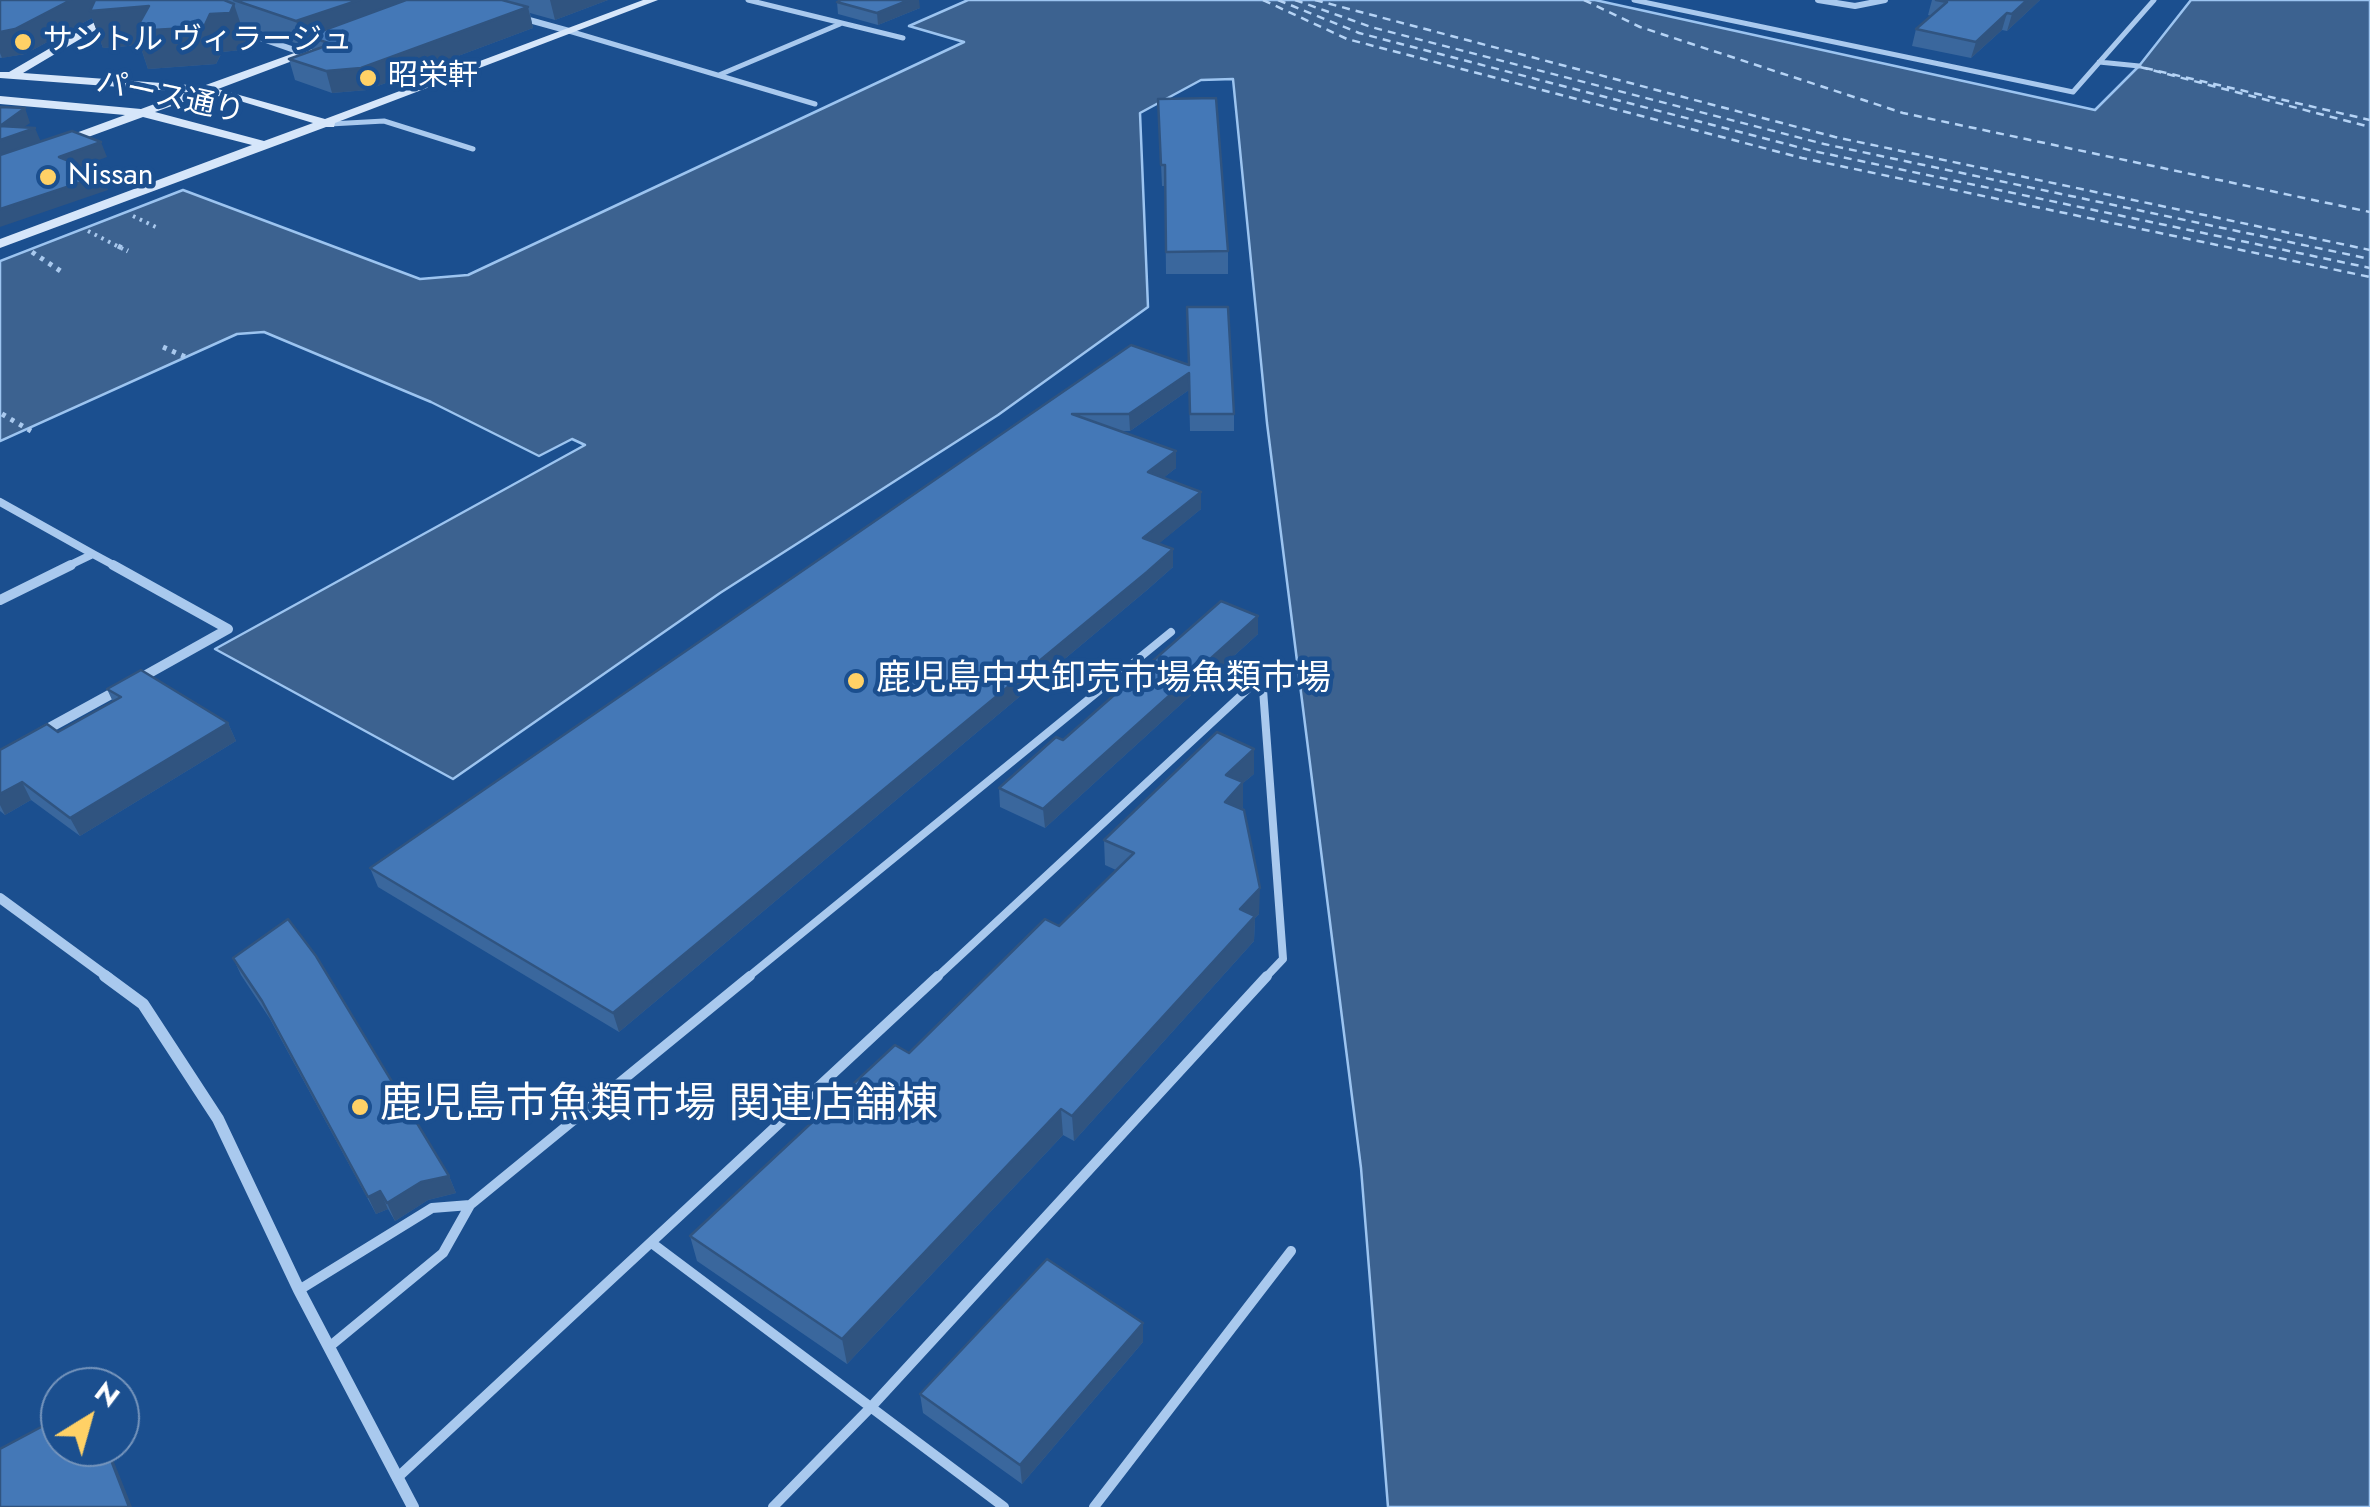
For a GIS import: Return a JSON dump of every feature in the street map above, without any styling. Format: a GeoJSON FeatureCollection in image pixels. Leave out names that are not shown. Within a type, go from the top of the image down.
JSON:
{"type":"FeatureCollection","features":[{"type":"Feature","properties":{"kind":"street"},"geometry":{"type":"LineString","coordinates":[[6,75],[142,0]]}},
{"type":"Feature","properties":{"kind":"street"},"geometry":{"type":"LineString","coordinates":[[0,244],[654,0]]}},
{"type":"Feature","properties":{"kind":"street"},"geometry":{"type":"LineString","coordinates":[[1818,0],[1856,6],[1885,0]]}},
{"type":"Feature","properties":{"kind":"street"},"geometry":{"type":"LineString","coordinates":[[513,16],[569,32]]}},
{"type":"Feature","properties":{"kind":"street"},"geometry":{"type":"LineString","coordinates":[[105,21],[121,21]]}},
{"type":"Feature","properties":{"kind":"street"},"geometry":{"type":"LineString","coordinates":[[232,28],[303,53]]}},
{"type":"Feature","properties":{"kind":"street"},"geometry":{"type":"LineString","coordinates":[[47,148],[358,34]]}},
{"type":"Feature","properties":{"kind":"street","name":"パース通り"},"geometry":{"type":"LineString","coordinates":[[6,75],[232,94],[330,124]]}},
{"type":"Feature","properties":{"kind":"street","name":"パース通り"},"geometry":{"type":"LineString","coordinates":[[0,100],[144,113],[269,146]]}},
{"type":"Feature","properties":{"kind":"street"},"geometry":{"type":"LineString","coordinates":[[0,502],[228,629],[32,738]]}},
{"type":"Feature","properties":{"kind":"street"},"geometry":{"type":"LineString","coordinates":[[0,600],[93,554]]}},
{"type":"Feature","properties":{"kind":"street"},"geometry":{"type":"LineString","coordinates":[[0,898],[143,1004],[218,1119],[299,1290],[412,1507]]}},
{"type":"Feature","properties":{"kind":"lane"},"geometry":{"type":"LineString","coordinates":[[748,0],[903,38]]}},
{"type":"Feature","properties":{"kind":"lane"},"geometry":{"type":"LineString","coordinates":[[761,3],[770,0]]}},
{"type":"Feature","properties":{"kind":"lane"},"geometry":{"type":"LineString","coordinates":[[1634,0],[2072,92],[2154,0]]}},
{"type":"Feature","properties":{"kind":"lane"},"geometry":{"type":"LineString","coordinates":[[717,76],[840,24]]}},
{"type":"Feature","properties":{"kind":"lane"},"geometry":{"type":"LineString","coordinates":[[569,32],[815,104]]}},
{"type":"Feature","properties":{"kind":"lane"},"geometry":{"type":"LineString","coordinates":[[2099,62],[2139,66]]}},
{"type":"Feature","properties":{"kind":"lane"},"geometry":{"type":"LineString","coordinates":[[330,124],[384,121],[473,149]]}},
{"type":"Feature","properties":{"kind":"lane"},"geometry":{"type":"LineString","coordinates":[[329,1347],[443,1253],[470,1205],[1171,632]]}},
{"type":"Feature","properties":{"kind":"lane"},"geometry":{"type":"LineString","coordinates":[[398,1478],[1262,676],[1284,959],[872,1406],[773,1507]]}},
{"type":"Feature","properties":{"kind":"lane"},"geometry":{"type":"LineString","coordinates":[[299,1290],[432,1208],[470,1205]]}},
{"type":"Feature","properties":{"kind":"lane"},"geometry":{"type":"LineString","coordinates":[[653,1244],[1004,1507]]}},
{"type":"Feature","properties":{"kind":"lane"},"geometry":{"type":"LineString","coordinates":[[1094,1507],[1291,1251]]}},
{"type":"Feature","properties":{"kind":"path"},"geometry":{"type":"LineString","coordinates":[[123,211],[160,229]]}},
{"type":"Feature","properties":{"kind":"path"},"geometry":{"type":"LineString","coordinates":[[78,226],[128,250]]}},
{"type":"Feature","properties":{"kind":"path"},"geometry":{"type":"LineString","coordinates":[[26,249],[65,274]]}},
{"type":"Feature","properties":{"kind":"path"},"geometry":{"type":"LineString","coordinates":[[163,347],[190,359]]}},
{"type":"Feature","properties":{"kind":"path"},"geometry":{"type":"LineString","coordinates":[[2,414],[32,430]]}},
{"type":"Feature","properties":{"kind":"water"},"geometry":{"type":"Polygon","coordinates":[[[968,0],[1595,0],[2095,110],[2139,66],[2191,0],[2370,0],[2370,1507],[1388,1507],[1361,1168],[1267,423],[1233,79],[1201,80],[1140,113],[1148,307],[998,415],[720,593],[453,779],[215,649],[585,445],[572,439],[539,456],[431,402],[264,332],[237,334],[0,441],[0,261],[183,190],[420,279],[468,275],[964,42],[909,26],[968,0]]]}},
{"type":"Feature","properties":{"kind":"building"},"geometry":{"type":"Polygon","coordinates":[[[0,0],[71,0],[15,29],[0,32],[0,0]]]}},
{"type":"Feature","properties":{"kind":"building"},"geometry":{"type":"Polygon","coordinates":[[[95,0],[224,0],[234,4],[230,13],[210,14],[204,27],[135,31],[149,6],[90,11],[95,0]]]}},
{"type":"Feature","properties":{"kind":"building"},"geometry":{"type":"Polygon","coordinates":[[[234,0],[359,0],[296,21],[234,0]]]}},
{"type":"Feature","properties":{"kind":"building"},"geometry":{"type":"Polygon","coordinates":[[[406,0],[502,0],[528,7],[361,68],[326,71],[289,59],[331,44],[308,36],[406,0]]]}},
{"type":"Feature","properties":{"kind":"building"},"geometry":{"type":"Polygon","coordinates":[[[909,0],[877,13],[837,2],[909,0]]]}},
{"type":"Feature","properties":{"kind":"building"},"geometry":{"type":"Polygon","coordinates":[[[1936,0],[2027,0],[1976,42],[1916,29],[1947,2],[1936,0]]]}},
{"type":"Feature","properties":{"kind":"building"},"geometry":{"type":"Polygon","coordinates":[[[1216,98],[1228,251],[1166,252],[1165,165],[1161,165],[1158,99],[1216,98]]]}},
{"type":"Feature","properties":{"kind":"building"},"geometry":{"type":"Polygon","coordinates":[[[0,107],[25,108],[0,126],[0,107]]]}},
{"type":"Feature","properties":{"kind":"building"},"geometry":{"type":"Polygon","coordinates":[[[0,126],[35,128],[0,140],[0,126]]]}},
{"type":"Feature","properties":{"kind":"building"},"geometry":{"type":"Polygon","coordinates":[[[72,131],[101,142],[59,157],[103,175],[0,209],[0,155],[72,131]]]}},
{"type":"Feature","properties":{"kind":"building","name":"鹿児島中央卸売市場魚類市場"},"geometry":{"type":"Polygon","coordinates":[[[1187,307],[1228,307],[1234,414],[1190,414],[1189,373],[1129,414],[1072,414],[1176,451],[1148,472],[1201,492],[1143,538],[1173,549],[613,1013],[370,868],[1131,345],[1189,365],[1187,307]]]}},
{"type":"Feature","properties":{"kind":"building"},"geometry":{"type":"Polygon","coordinates":[[[1221,601],[1258,616],[1043,809],[999,788],[1056,737],[1063,740],[1221,601]]]}},
{"type":"Feature","properties":{"kind":"building"},"geometry":{"type":"Polygon","coordinates":[[[141,670],[228,723],[70,818],[22,782],[0,794],[0,750],[47,724],[58,732],[121,697],[107,689],[141,670]]]}},
{"type":"Feature","properties":{"kind":"building"},"geometry":{"type":"Polygon","coordinates":[[[1217,732],[1254,749],[1226,775],[1243,782],[1225,802],[1244,810],[1260,888],[1240,909],[1255,916],[1072,1116],[1061,1109],[842,1339],[690,1236],[895,1045],[909,1053],[1045,919],[1059,926],[1134,853],[1104,840],[1217,732]]]}},
{"type":"Feature","properties":{"kind":"building","name":"鹿児島市魚類市場 関連店舗棟"},"geometry":{"type":"Polygon","coordinates":[[[288,919],[316,956],[449,1176],[421,1182],[387,1203],[380,1191],[368,1197],[262,1001],[233,958],[288,919]]]}},
{"type":"Feature","properties":{"kind":"building"},"geometry":{"type":"Polygon","coordinates":[[[1047,1259],[1143,1323],[1020,1465],[920,1394],[1047,1259]]]}},
{"type":"Feature","properties":{"kind":"building"},"geometry":{"type":"Polygon","coordinates":[[[40,1428],[40,1467],[114,1467],[129,1507],[0,1507],[0,1449],[40,1428]]]}},
{"type":"Feature","properties":{"kind":"ferry route"},"geometry":{"type":"LineString","coordinates":[[1263,0],[1347,39],[1802,158],[2370,277]]}},
{"type":"Feature","properties":{"kind":"ferry route"},"geometry":{"type":"LineString","coordinates":[[1278,0],[1359,33],[1813,151],[2370,268]]}},
{"type":"Feature","properties":{"kind":"ferry route"},"geometry":{"type":"LineString","coordinates":[[1295,0],[1371,27],[1824,144],[2370,259]]}},
{"type":"Feature","properties":{"kind":"ferry route"},"geometry":{"type":"LineString","coordinates":[[1315,0],[1835,137],[2370,250]]}},
{"type":"Feature","properties":{"kind":"ferry route"},"geometry":{"type":"LineString","coordinates":[[1584,0],[1640,27],[1903,113],[2370,212]]}},
{"type":"Feature","properties":{"kind":"ferry route"},"geometry":{"type":"LineString","coordinates":[[2140,67],[2370,127]]}},
{"type":"Feature","properties":{"kind":"ferry route"},"geometry":{"type":"LineString","coordinates":[[2145,68],[2370,120]]}},
{"type":"Feature","properties":{"kind":"place","name":"サントル ヴィラージュ"},"geometry":{"type":"Point","coordinates":[23,42]}},
{"type":"Feature","properties":{"kind":"place","name":"昭栄軒"},"geometry":{"type":"Point","coordinates":[368,78]}},
{"type":"Feature","properties":{"kind":"place","name":"Nissan"},"geometry":{"type":"Point","coordinates":[48,177]}},
{"type":"Feature","properties":{"kind":"place","name":"鹿児島中央卸売市場魚類市場"},"geometry":{"type":"Point","coordinates":[856,681]}},
{"type":"Feature","properties":{"kind":"place","name":"鹿児島市魚類市場 関連店舗棟"},"geometry":{"type":"Point","coordinates":[360,1107]}}]}
